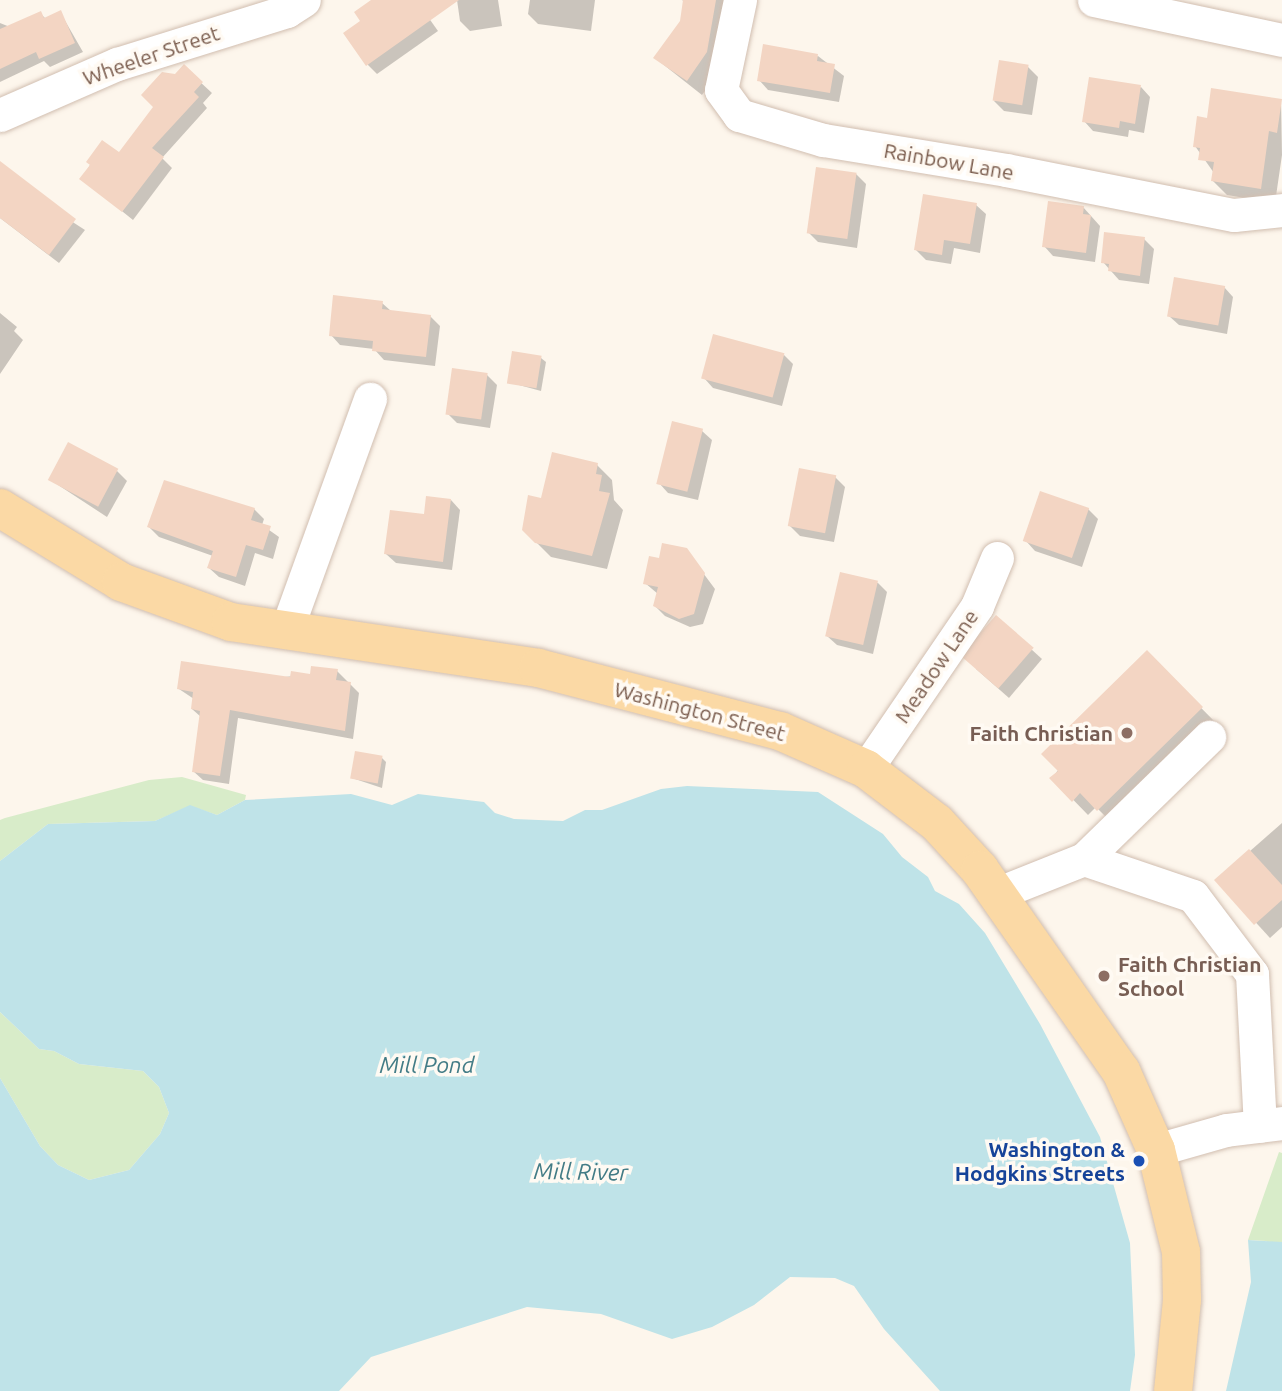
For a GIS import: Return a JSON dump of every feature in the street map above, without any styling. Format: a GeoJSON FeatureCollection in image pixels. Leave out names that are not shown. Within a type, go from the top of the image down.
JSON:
{"type":"FeatureCollection","features":[{"type":"Feature","properties":{"kind":"main road","name":"Washington Street"},"geometry":{"type":"LineString","coordinates":[[0,508],[121,582],[231,622],[538,668],[780,731],[866,769],[937,823],[996,894],[1121,1071],[1156,1150],[1181,1252],[1182,1300],[1173,1391]]}},
{"type":"Feature","properties":{"kind":"street","name":"Wheeler Street"},"geometry":{"type":"LineString","coordinates":[[0,115],[117,64],[287,11],[304,0]]}},
{"type":"Feature","properties":{"kind":"street","name":"Rainbow Lane"},"geometry":{"type":"LineString","coordinates":[[740,0],[721,90],[739,115],[823,140],[1006,170],[1234,215],[1282,210]]}},
{"type":"Feature","properties":{"kind":"street"},"geometry":{"type":"LineString","coordinates":[[1094,0],[1195,11],[1282,40]]}},
{"type":"Feature","properties":{"kind":"street"},"geometry":{"type":"LineString","coordinates":[[286,631],[370,400]]}},
{"type":"Feature","properties":{"kind":"street","name":"Meadow Lane"},"geometry":{"type":"LineString","coordinates":[[866,769],[977,606],[997,558]]}},
{"type":"Feature","properties":{"kind":"street"},"geometry":{"type":"LineString","coordinates":[[996,894],[1084,859],[1209,737]]}},
{"type":"Feature","properties":{"kind":"street"},"geometry":{"type":"LineString","coordinates":[[1084,859],[1193,895],[1252,974],[1271,1124],[1226,1130],[1156,1150]]}},
{"type":"Feature","properties":{"kind":"green space"},"geometry":{"type":"Polygon","coordinates":[[[182,777],[246,795],[245,800],[217,815],[190,806],[155,821],[48,824],[0,861],[0,820],[149,780],[182,777]]]}},
{"type":"Feature","properties":{"kind":"green space"},"geometry":{"type":"Polygon","coordinates":[[[0,1012],[39,1049],[54,1051],[79,1064],[143,1071],[159,1087],[169,1113],[160,1134],[129,1170],[89,1180],[58,1165],[40,1146],[0,1078],[0,1012]]]}},
{"type":"Feature","properties":{"kind":"green space"},"geometry":{"type":"Polygon","coordinates":[[[1279,1152],[1282,1153],[1282,1253],[1266,1241],[1248,1240],[1279,1152]]]}},
{"type":"Feature","properties":{"kind":"water","name":"Mill Pond"},"geometry":{"type":"Polygon","coordinates":[[[687,786],[818,792],[883,834],[902,857],[928,877],[935,891],[959,904],[985,933],[1040,1024],[1100,1137],[1130,1243],[1135,1355],[1130,1391],[940,1391],[884,1329],[854,1286],[835,1278],[790,1277],[754,1305],[712,1327],[672,1339],[601,1314],[527,1307],[371,1357],[339,1391],[0,1391],[0,1078],[40,1146],[58,1165],[89,1180],[129,1170],[160,1134],[169,1113],[159,1087],[143,1071],[79,1064],[54,1051],[39,1049],[0,1012],[0,861],[48,824],[155,821],[190,805],[217,815],[245,800],[351,794],[392,805],[418,794],[484,802],[495,813],[514,819],[563,821],[585,810],[602,810],[661,789],[687,786]]]}},
{"type":"Feature","properties":{"kind":"water"},"geometry":{"type":"Polygon","coordinates":[[[1248,1240],[1282,1242],[1282,1391],[1226,1391],[1251,1282],[1248,1240]]]}},
{"type":"Feature","properties":{"kind":"building"},"geometry":{"type":"Polygon","coordinates":[[[371,0],[459,0],[366,66],[343,33],[360,21],[354,12],[371,0]]]}},
{"type":"Feature","properties":{"kind":"building"},"geometry":{"type":"Polygon","coordinates":[[[683,0],[716,0],[707,52],[687,81],[653,58],[680,21],[683,0]]]}},
{"type":"Feature","properties":{"kind":"building"},"geometry":{"type":"Polygon","coordinates":[[[61,10],[75,43],[39,59],[36,52],[0,69],[0,29],[41,11],[44,18],[61,10]]]}},
{"type":"Feature","properties":{"kind":"building"},"geometry":{"type":"Polygon","coordinates":[[[763,44],[818,54],[817,61],[835,64],[830,93],[757,81],[763,44]]]}},
{"type":"Feature","properties":{"kind":"building"},"geometry":{"type":"Polygon","coordinates":[[[999,60],[1029,65],[1022,105],[993,100],[999,60]]]}},
{"type":"Feature","properties":{"kind":"building"},"geometry":{"type":"Polygon","coordinates":[[[184,64],[203,82],[194,92],[199,97],[152,148],[164,157],[122,212],[79,179],[90,165],[86,162],[102,140],[119,152],[153,107],[141,95],[162,72],[175,74],[184,64]]]}},
{"type":"Feature","properties":{"kind":"building"},"geometry":{"type":"Polygon","coordinates":[[[1089,77],[1141,85],[1135,124],[1120,121],[1119,128],[1082,122],[1089,77]]]}},
{"type":"Feature","properties":{"kind":"building"},"geometry":{"type":"Polygon","coordinates":[[[1211,88],[1282,99],[1277,133],[1269,131],[1261,189],[1211,181],[1214,162],[1198,160],[1200,148],[1193,147],[1197,116],[1207,118],[1211,88]]]}},
{"type":"Feature","properties":{"kind":"building"},"geometry":{"type":"Polygon","coordinates":[[[0,161],[76,219],[49,255],[0,218],[0,161]]]}},
{"type":"Feature","properties":{"kind":"building"},"geometry":{"type":"Polygon","coordinates":[[[816,167],[857,173],[847,239],[807,233],[816,167]]]}},
{"type":"Feature","properties":{"kind":"building"},"geometry":{"type":"Polygon","coordinates":[[[923,194],[977,203],[970,244],[944,240],[942,255],[914,250],[923,194]]]}},
{"type":"Feature","properties":{"kind":"building"},"geometry":{"type":"Polygon","coordinates":[[[1048,201],[1084,206],[1083,214],[1091,215],[1086,253],[1042,247],[1048,201]]]}},
{"type":"Feature","properties":{"kind":"building"},"geometry":{"type":"Polygon","coordinates":[[[1104,232],[1145,237],[1140,276],[1108,271],[1109,264],[1101,263],[1104,232]]]}},
{"type":"Feature","properties":{"kind":"building"},"geometry":{"type":"Polygon","coordinates":[[[1174,277],[1225,286],[1218,325],[1167,316],[1174,277]]]}},
{"type":"Feature","properties":{"kind":"building"},"geometry":{"type":"Polygon","coordinates":[[[333,295],[383,301],[382,309],[431,315],[426,357],[372,351],[373,341],[329,336],[333,295]]]}},
{"type":"Feature","properties":{"kind":"building"},"geometry":{"type":"Polygon","coordinates":[[[713,334],[784,353],[773,398],[701,378],[713,334]]]}},
{"type":"Feature","properties":{"kind":"building"},"geometry":{"type":"Polygon","coordinates":[[[512,351],[542,356],[536,388],[507,384],[512,351]]]}},
{"type":"Feature","properties":{"kind":"building"},"geometry":{"type":"Polygon","coordinates":[[[452,368],[488,373],[481,420],[445,415],[452,368]]]}},
{"type":"Feature","properties":{"kind":"building"},"geometry":{"type":"Polygon","coordinates":[[[672,421],[703,429],[687,492],[656,484],[672,421]]]}},
{"type":"Feature","properties":{"kind":"building"},"geometry":{"type":"Polygon","coordinates":[[[68,442],[118,469],[98,507],[48,480],[68,442]]]}},
{"type":"Feature","properties":{"kind":"building"},"geometry":{"type":"Polygon","coordinates":[[[552,452],[598,463],[596,474],[602,475],[599,491],[610,493],[592,556],[535,543],[522,530],[528,495],[541,498],[552,452]]]}},
{"type":"Feature","properties":{"kind":"building"},"geometry":{"type":"Polygon","coordinates":[[[799,468],[836,475],[825,533],[788,526],[799,468]]]}},
{"type":"Feature","properties":{"kind":"building"},"geometry":{"type":"Polygon","coordinates":[[[164,480],[255,508],[251,520],[271,526],[263,550],[246,545],[236,577],[207,568],[213,551],[147,527],[164,480]]]}},
{"type":"Feature","properties":{"kind":"building"},"geometry":{"type":"Polygon","coordinates":[[[1040,491],[1089,508],[1072,558],[1023,541],[1040,491]]]}},
{"type":"Feature","properties":{"kind":"building"},"geometry":{"type":"Polygon","coordinates":[[[426,496],[451,499],[443,562],[384,554],[390,510],[424,514],[426,496]]]}},
{"type":"Feature","properties":{"kind":"building"},"geometry":{"type":"Polygon","coordinates":[[[662,543],[687,548],[705,573],[694,614],[679,619],[653,606],[658,587],[643,584],[649,556],[659,558],[662,543]]]}},
{"type":"Feature","properties":{"kind":"building"},"geometry":{"type":"Polygon","coordinates":[[[840,572],[878,581],[863,645],[825,636],[840,572]]]}},
{"type":"Feature","properties":{"kind":"building"},"geometry":{"type":"Polygon","coordinates":[[[996,615],[1034,648],[998,689],[961,656],[996,615]]]}},
{"type":"Feature","properties":{"kind":"building"},"geometry":{"type":"Polygon","coordinates":[[[1147,650],[1203,707],[1097,811],[1080,793],[1072,802],[1049,778],[1058,771],[1041,754],[1147,650]]]}},
{"type":"Feature","properties":{"kind":"building"},"geometry":{"type":"Polygon","coordinates":[[[181,661],[290,677],[291,671],[310,674],[311,666],[338,669],[336,680],[351,682],[345,731],[230,710],[220,776],[192,772],[200,711],[191,709],[193,692],[177,689],[181,661]]]}},
{"type":"Feature","properties":{"kind":"building"},"geometry":{"type":"Polygon","coordinates":[[[355,751],[383,756],[378,783],[350,779],[355,751]]]}},
{"type":"Feature","properties":{"kind":"building"},"geometry":{"type":"Polygon","coordinates":[[[1249,849],[1282,885],[1282,900],[1254,925],[1214,880],[1249,849]]]}},
{"type":"Feature","properties":{"kind":"place","name":"Faith Christian"},"geometry":{"type":"Point","coordinates":[1127,733]}},
{"type":"Feature","properties":{"kind":"place","name":"Faith Christian School"},"geometry":{"type":"Point","coordinates":[1104,976]}},
{"type":"Feature","properties":{"kind":"place","name":"Washington & Hodgkins Streets"},"geometry":{"type":"Point","coordinates":[1139,1161]}},
{"type":"Feature","properties":{"kind":"water label","name":"Mill River"},"geometry":{"type":"Point","coordinates":[581,1172]}}]}
